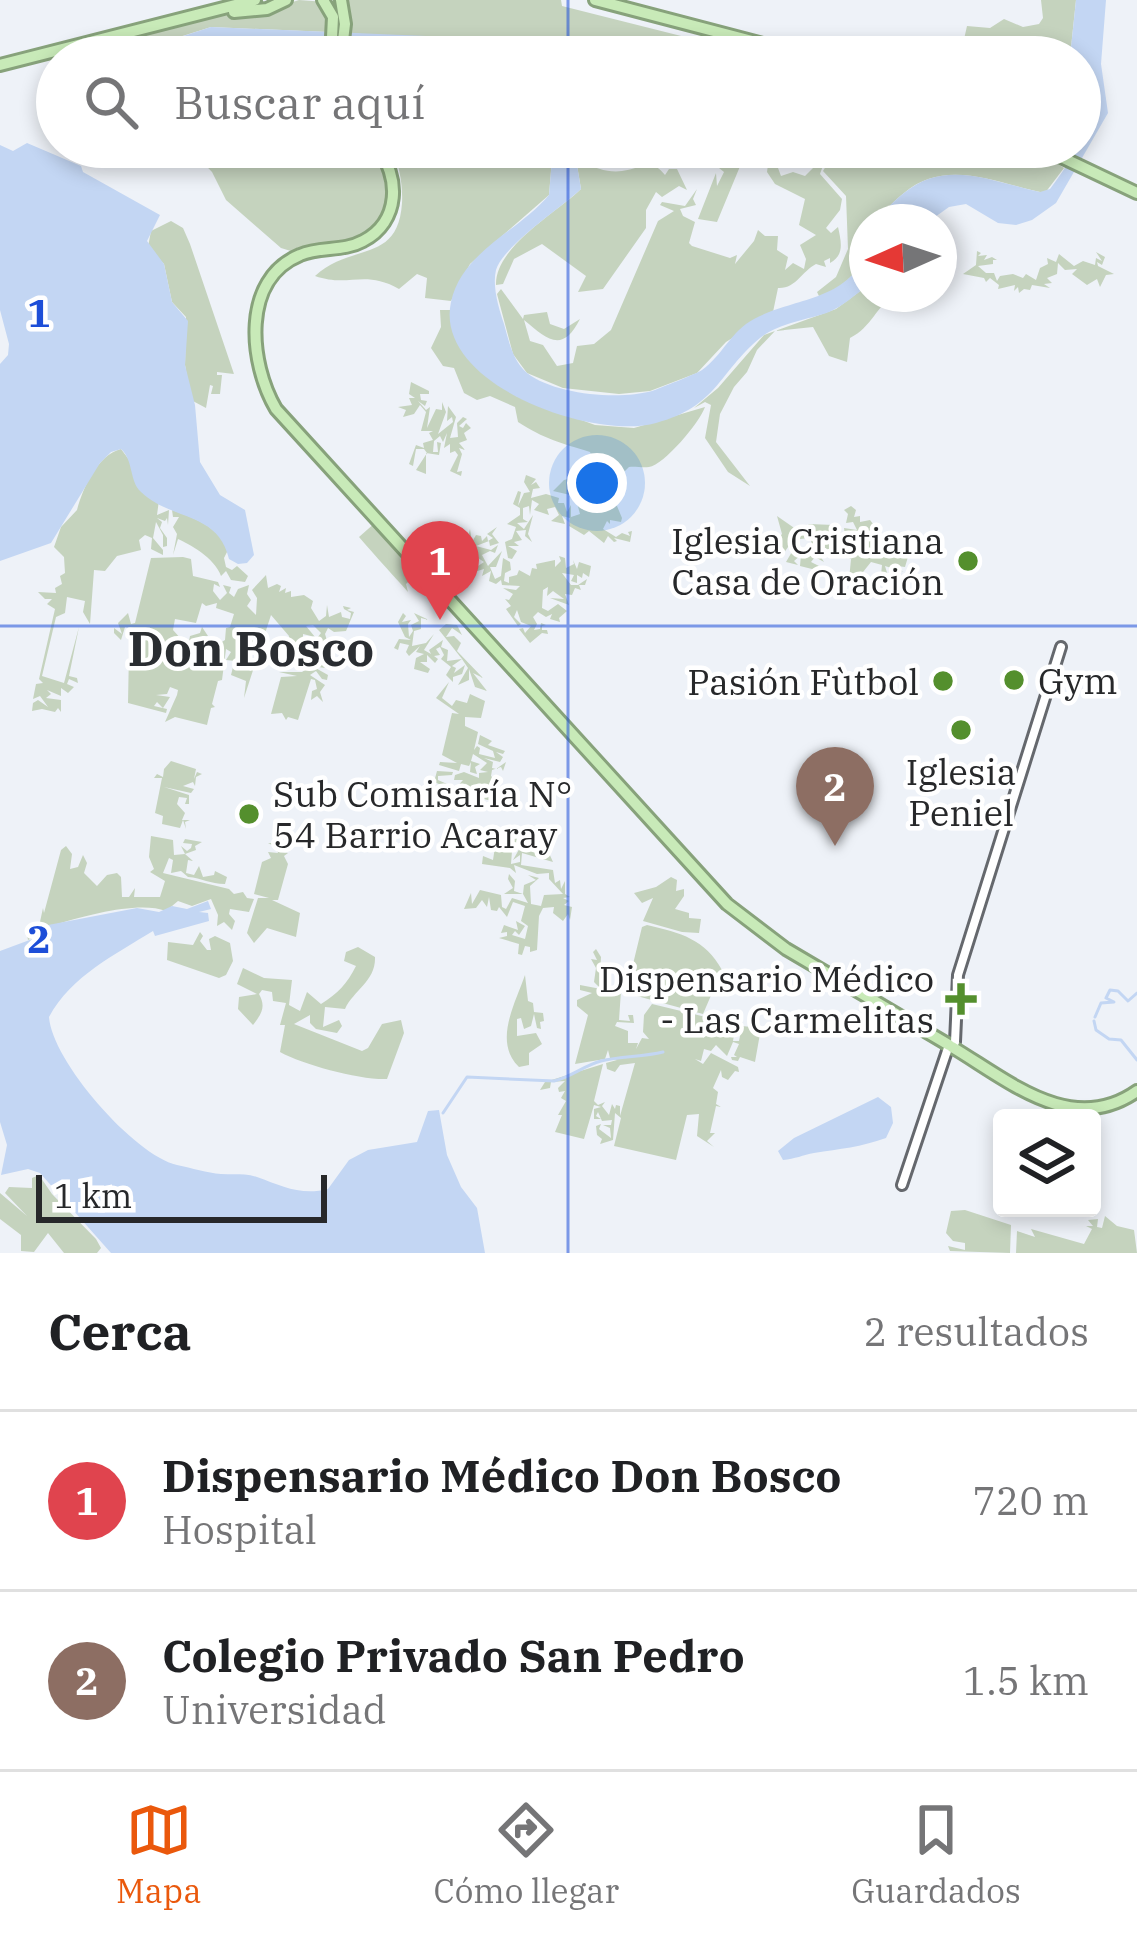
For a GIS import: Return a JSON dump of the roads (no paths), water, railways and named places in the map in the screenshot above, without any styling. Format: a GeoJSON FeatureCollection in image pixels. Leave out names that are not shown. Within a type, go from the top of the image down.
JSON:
{"type":"FeatureCollection","features":[{"type":"Feature","properties":{"kind":"highway"},"geometry":{"type":"LineString","coordinates":[[112,36],[286,0]]}},
{"type":"Feature","properties":{"kind":"highway"},"geometry":{"type":"LineString","coordinates":[[327,0],[340,36]]}},
{"type":"Feature","properties":{"kind":"highway"},"geometry":{"type":"LineString","coordinates":[[337,36],[345,0]]}},
{"type":"Feature","properties":{"kind":"highway"},"geometry":{"type":"LineString","coordinates":[[595,0],[733,36]]}},
{"type":"Feature","properties":{"kind":"highway"},"geometry":{"type":"LineString","coordinates":[[619,0],[755,36]]}},
{"type":"Feature","properties":{"kind":"highway"},"geometry":{"type":"LineString","coordinates":[[113,36],[254,3]]}},
{"type":"Feature","properties":{"kind":"highway"},"geometry":{"type":"LineString","coordinates":[[0,62],[36,54]]}},
{"type":"Feature","properties":{"kind":"highway"},"geometry":{"type":"LineString","coordinates":[[0,62],[36,54]]}},
{"type":"Feature","properties":{"kind":"highway"},"geometry":{"type":"LineString","coordinates":[[396,168],[397,209],[387,228],[363,248],[307,258],[285,271],[266,301],[261,333],[268,380],[298,431],[727,904],[789,948],[1042,1097],[1086,1110],[1110,1106],[1133,1090]]}},
{"type":"Feature","properties":{"kind":"highway"},"geometry":{"type":"LineString","coordinates":[[1088,168],[1131,189]]}},
{"type":"Feature","properties":{"kind":"main road"},"geometry":{"type":"LineString","coordinates":[[904,1186],[953,1043],[958,975],[1061,647]]}},
{"type":"Feature","properties":{"kind":"water"},"geometry":{"type":"Polygon","coordinates":[[[1076,0],[1106,0],[1101,64],[1101,36],[1072,36],[1076,0]]]}},
{"type":"Feature","properties":{"kind":"water"},"geometry":{"type":"Polygon","coordinates":[[[211,27],[426,36],[183,36],[211,27]]]}},
{"type":"Feature","properties":{"kind":"water"},"geometry":{"type":"Polygon","coordinates":[[[1101,64],[1108,113],[1101,125],[1101,64]]]}},
{"type":"Feature","properties":{"kind":"water"},"geometry":{"type":"Polygon","coordinates":[[[27,143],[36,147],[36,168],[82,168],[160,215],[147,241],[164,264],[172,302],[188,321],[185,365],[195,405],[200,462],[220,495],[245,510],[254,555],[247,563],[229,559],[215,532],[204,524],[141,492],[121,449],[100,463],[51,543],[0,561],[0,364],[8,355],[9,344],[0,310],[0,145],[13,151],[27,143]]]}},
{"type":"Feature","properties":{"kind":"water"},"geometry":{"type":"Polygon","coordinates":[[[551,168],[578,168],[581,189],[510,250],[495,277],[512,351],[527,373],[554,386],[588,394],[652,391],[702,370],[754,319],[818,296],[849,277],[849,300],[760,338],[705,398],[677,416],[629,426],[560,415],[492,382],[467,358],[452,332],[451,302],[467,269],[549,195],[551,168]]]}},
{"type":"Feature","properties":{"kind":"water"},"geometry":{"type":"Polygon","coordinates":[[[1064,168],[1076,168],[1056,203],[1016,225],[998,223],[966,204],[892,204],[920,182],[953,175],[1040,192],[1050,189],[1064,168]]]}},
{"type":"Feature","properties":{"kind":"water"},"geometry":{"type":"Polygon","coordinates":[[[208,901],[211,909],[199,912],[208,913],[209,921],[155,936],[153,931],[95,967],[58,1002],[49,1017],[54,1036],[79,1081],[118,1125],[159,1158],[210,1173],[253,1176],[300,1191],[328,1189],[349,1160],[368,1150],[417,1142],[428,1111],[439,1110],[447,1155],[477,1208],[485,1253],[111,1253],[40,1173],[28,1169],[1,1175],[7,1145],[0,1122],[0,951],[35,938],[48,925],[137,908],[187,909],[208,901]]]}},
{"type":"Feature","properties":{"kind":"water"},"geometry":{"type":"Polygon","coordinates":[[[878,1097],[891,1107],[893,1123],[886,1138],[783,1160],[778,1151],[794,1138],[878,1097]]]}},
{"type":"Feature","properties":{"kind":"waterway"},"geometry":{"type":"LineString","coordinates":[[1095,1017],[1101,1003],[1114,1002],[1106,998],[1110,990],[1128,1001],[1137,993]]}},
{"type":"Feature","properties":{"kind":"waterway"},"geometry":{"type":"LineString","coordinates":[[1094,1021],[1096,1030],[1121,1040],[1137,1060]]}},
{"type":"Feature","properties":{"kind":"waterway"},"geometry":{"type":"LineString","coordinates":[[443,1113],[467,1077],[554,1081],[601,1061],[663,1052]]}},
{"type":"Feature","properties":{"kind":"place","name":"Iglesia Cristiana Casa de Oración"},"geometry":{"type":"Point","coordinates":[968,561]}},
{"type":"Feature","properties":{"kind":"place","name":"Dispensario Médico Don Bosco"},"geometry":{"type":"Point","coordinates":[440,620]}},
{"type":"Feature","properties":{"kind":"place","name":"Gym"},"geometry":{"type":"Point","coordinates":[1014,680]}},
{"type":"Feature","properties":{"kind":"place","name":"Pasión Fùtbol"},"geometry":{"type":"Point","coordinates":[943,681]}},
{"type":"Feature","properties":{"kind":"place","name":"Iglesia Peniel"},"geometry":{"type":"Point","coordinates":[961,730]}},
{"type":"Feature","properties":{"kind":"place","name":"Sub Comisaría N° 54 Barrio Acaray"},"geometry":{"type":"Point","coordinates":[249,814]}},
{"type":"Feature","properties":{"kind":"place","name":"Colegio Privado San Pedro"},"geometry":{"type":"Point","coordinates":[835,846]}},
{"type":"Feature","properties":{"kind":"place","name":"Dispensario Médico - Las Carmelitas"},"geometry":{"type":"Point","coordinates":[961,999]}},
{"type":"Feature","properties":{"kind":"district","name":"Don Bosco"},"geometry":{"type":"Point","coordinates":[251,648]}}]}
